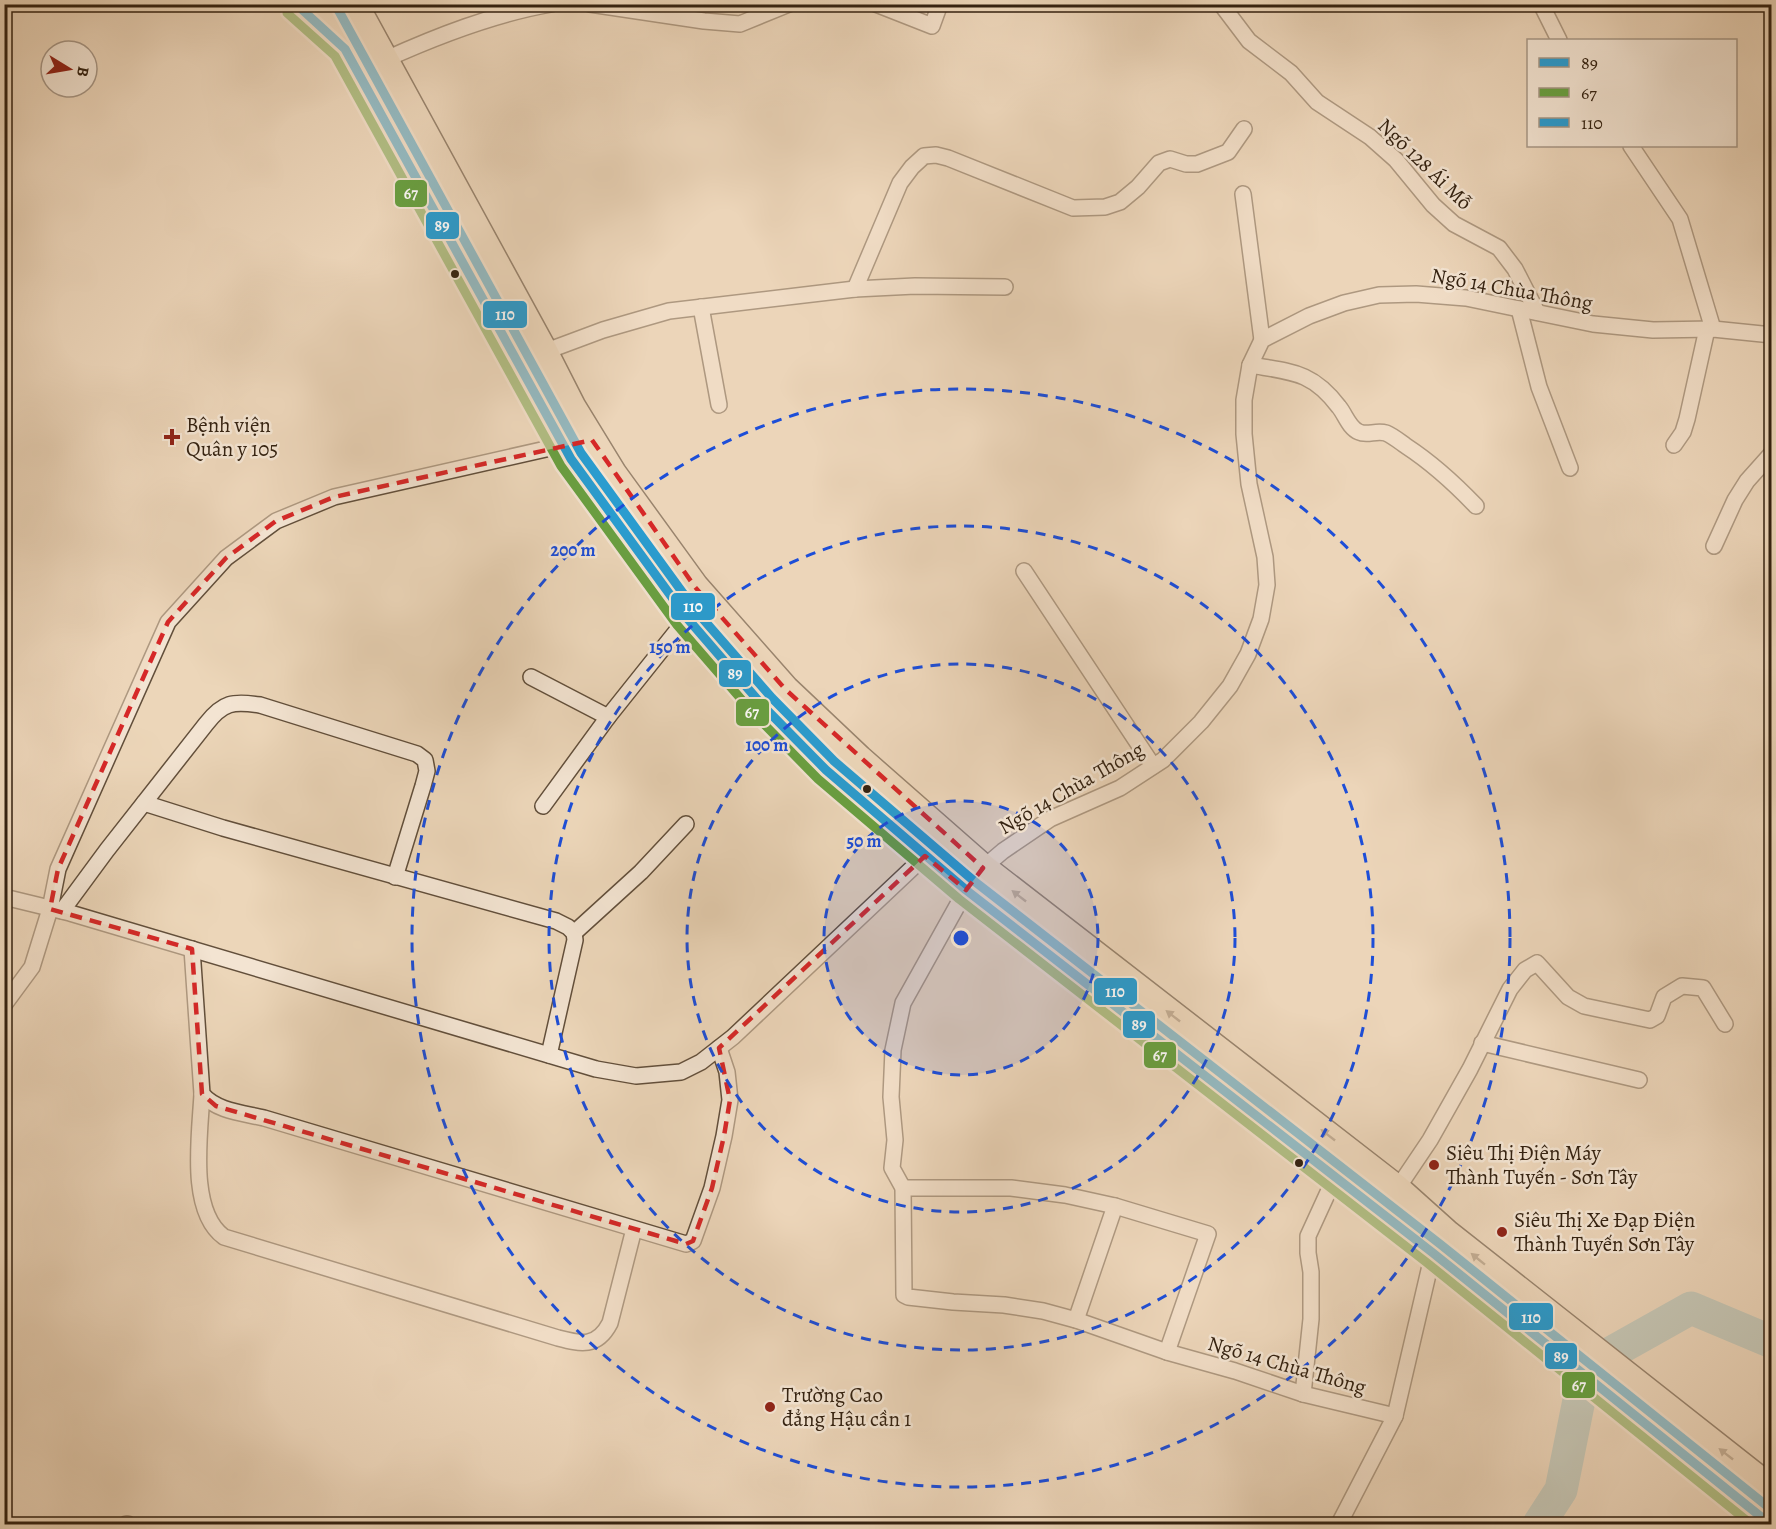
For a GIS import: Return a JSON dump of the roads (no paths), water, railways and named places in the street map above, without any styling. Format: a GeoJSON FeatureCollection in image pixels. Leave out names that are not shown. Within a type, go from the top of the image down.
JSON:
{"type":"FeatureCollection","features":[{"type":"Feature","properties":{"kind":"highway"},"geometry":{"type":"LineString","coordinates":[[295,4],[345,49]]}},
{"type":"Feature","properties":{"kind":"highway"},"geometry":{"type":"LineString","coordinates":[[321,4],[571,459],[687,618],[763,706],[826,770],[966,890],[1335,1177],[1440,1243],[1516,1304],[1762,1518]]}},
{"type":"Feature","properties":{"kind":"highway"},"geometry":{"type":"LineString","coordinates":[[354,4],[572,407],[613,474],[695,587],[785,689],[859,759],[982,868],[1397,1188],[1440,1243]]}},
{"type":"Feature","properties":{"kind":"highway"},"geometry":{"type":"LineString","coordinates":[[371,96],[390,71]]}},
{"type":"Feature","properties":{"kind":"highway"},"geometry":{"type":"LineString","coordinates":[[763,706],[785,689]]}},
{"type":"Feature","properties":{"kind":"highway"},"geometry":{"type":"LineString","coordinates":[[1516,1304],[1772,1490]]}},
{"type":"Feature","properties":{"kind":"street"},"geometry":{"type":"LineString","coordinates":[[390,71],[431,39],[534,7],[551,4]]}},
{"type":"Feature","properties":{"kind":"street"},"geometry":{"type":"LineString","coordinates":[[590,4],[740,24],[789,4]]}},
{"type":"Feature","properties":{"kind":"street"},"geometry":{"type":"LineString","coordinates":[[876,4],[932,26],[940,4]]}},
{"type":"Feature","properties":{"kind":"street","name":"Ngõ 128 Ái Mỗ"},"geometry":{"type":"LineString","coordinates":[[1221,4],[1249,41],[1291,73],[1317,102],[1370,137],[1396,160],[1433,205],[1454,224],[1499,248],[1515,269],[1537,312]]}},
{"type":"Feature","properties":{"kind":"street"},"geometry":{"type":"LineString","coordinates":[[1541,4],[1558,39]]}},
{"type":"Feature","properties":{"kind":"street"},"geometry":{"type":"LineString","coordinates":[[855,289],[900,183],[924,156],[936,155],[948,158],[1072,208],[1105,207],[1120,202],[1138,187],[1159,163],[1166,160],[1197,164],[1228,152],[1244,129]]}},
{"type":"Feature","properties":{"kind":"street"},"geometry":{"type":"LineString","coordinates":[[1632,147],[1680,219],[1710,329],[1683,432],[1674,445]]}},
{"type":"Feature","properties":{"kind":"street"},"geometry":{"type":"LineString","coordinates":[[1243,194],[1262,340]]}},
{"type":"Feature","properties":{"kind":"street"},"geometry":{"type":"LineString","coordinates":[[544,352],[603,330],[669,311],[855,289],[915,286],[1005,287]]}},
{"type":"Feature","properties":{"kind":"street","name":"Ngõ 14 Chùa Thông"},"geometry":{"type":"LineString","coordinates":[[1395,1416],[1303,1394],[1044,1311],[904,1295],[903,1188],[892,1168],[895,1140],[891,1097],[893,1050],[903,1003],[966,890],[982,868],[1050,819],[1120,788],[1163,760],[1201,722],[1230,686],[1248,654],[1261,619],[1267,585],[1265,557],[1248,484],[1244,434],[1244,400],[1250,365],[1262,340],[1309,316],[1344,303],[1379,295],[1426,294],[1466,298],[1593,324],[1653,330],[1710,329],[1772,335]]}},
{"type":"Feature","properties":{"kind":"street"},"geometry":{"type":"LineString","coordinates":[[701,308],[719,405]]}},
{"type":"Feature","properties":{"kind":"street"},"geometry":{"type":"LineString","coordinates":[[1519,309],[1539,387],[1569,468]]}},
{"type":"Feature","properties":{"kind":"street"},"geometry":{"type":"LineString","coordinates":[[1250,365],[1309,378],[1323,387],[1355,430],[1364,434],[1377,431],[1392,437],[1452,480],[1476,506]]}},
{"type":"Feature","properties":{"kind":"street"},"geometry":{"type":"LineString","coordinates":[[56,910],[58,869],[168,622],[225,558],[276,521],[334,497],[563,444],[592,440]]}},
{"type":"Feature","properties":{"kind":"street"},"geometry":{"type":"LineString","coordinates":[[1714,546],[1735,500],[1747,481],[1772,453]]}},
{"type":"Feature","properties":{"kind":"street"},"geometry":{"type":"LineString","coordinates":[[1024,571],[1153,766]]}},
{"type":"Feature","properties":{"kind":"street"},"geometry":{"type":"LineString","coordinates":[[543,806],[608,717],[687,618]]}},
{"type":"Feature","properties":{"kind":"street"},"geometry":{"type":"LineString","coordinates":[[531,677],[608,717]]}},
{"type":"Feature","properties":{"kind":"street"},"geometry":{"type":"LineString","coordinates":[[4,1005],[32,967],[56,910],[215,712],[227,704],[260,705],[417,754],[425,760],[427,771],[395,877]]}},
{"type":"Feature","properties":{"kind":"street"},"geometry":{"type":"LineString","coordinates":[[144,803],[395,877],[556,921],[568,927],[574,933],[575,940],[549,1055]]}},
{"type":"Feature","properties":{"kind":"street"},"geometry":{"type":"LineString","coordinates":[[574,933],[640,872],[686,824]]}},
{"type":"Feature","properties":{"kind":"street"},"geometry":{"type":"LineString","coordinates":[[4,897],[192,949],[596,1070],[636,1076],[681,1072],[701,1062],[925,856]]}},
{"type":"Feature","properties":{"kind":"street"},"geometry":{"type":"LineString","coordinates":[[192,949],[202,1094],[199,1178],[201,1197],[206,1214],[216,1231],[224,1237],[558,1338],[587,1342],[597,1340],[605,1333],[610,1323],[634,1229]]}},
{"type":"Feature","properties":{"kind":"street"},"geometry":{"type":"LineString","coordinates":[[1397,1188],[1430,1140],[1510,989],[1525,970],[1537,963],[1568,997],[1584,1006],[1650,1020],[1657,1016],[1664,997],[1682,986],[1703,988],[1725,1024]]}},
{"type":"Feature","properties":{"kind":"street"},"geometry":{"type":"LineString","coordinates":[[1482,1043],[1639,1080]]}},
{"type":"Feature","properties":{"kind":"street"},"geometry":{"type":"LineString","coordinates":[[202,1094],[216,1106],[264,1118],[686,1244],[693,1241],[712,1188],[724,1136],[729,1100],[726,1072],[719,1047]]}},
{"type":"Feature","properties":{"kind":"street"},"geometry":{"type":"LineString","coordinates":[[1303,1394],[1311,1319],[1308,1236],[1335,1177]]}},
{"type":"Feature","properties":{"kind":"street"},"geometry":{"type":"LineString","coordinates":[[903,1188],[1011,1188],[1065,1195],[1115,1206],[1208,1234],[1167,1352]]}},
{"type":"Feature","properties":{"kind":"street"},"geometry":{"type":"LineString","coordinates":[[1076,1320],[1115,1206]]}},
{"type":"Feature","properties":{"kind":"street"},"geometry":{"type":"LineString","coordinates":[[1339,1524],[1395,1416],[1440,1243]]}},
{"type":"Feature","properties":{"kind":"waterway"},"geometry":{"type":"LineString","coordinates":[[1539,1524],[1561,1490],[1579,1400],[1609,1354],[1691,1308],[1772,1342]]}},
{"type":"Feature","properties":{"kind":"place","name":"Bệnh viện Quân y 105"},"geometry":{"type":"Point","coordinates":[172,437]}},
{"type":"Feature","properties":{"kind":"place","name":"Siêu Thị Điện Máy Thành Tuyến - Sơn Tây"},"geometry":{"type":"Point","coordinates":[1434,1165]}},
{"type":"Feature","properties":{"kind":"place","name":"Siêu Thị Xe Đạp Điện Thành Tuyến Sơn Tây"},"geometry":{"type":"Point","coordinates":[1502,1232]}},
{"type":"Feature","properties":{"kind":"place","name":"Trường Cao đẳng Hậu cần 1"},"geometry":{"type":"Point","coordinates":[770,1407]}}]}
